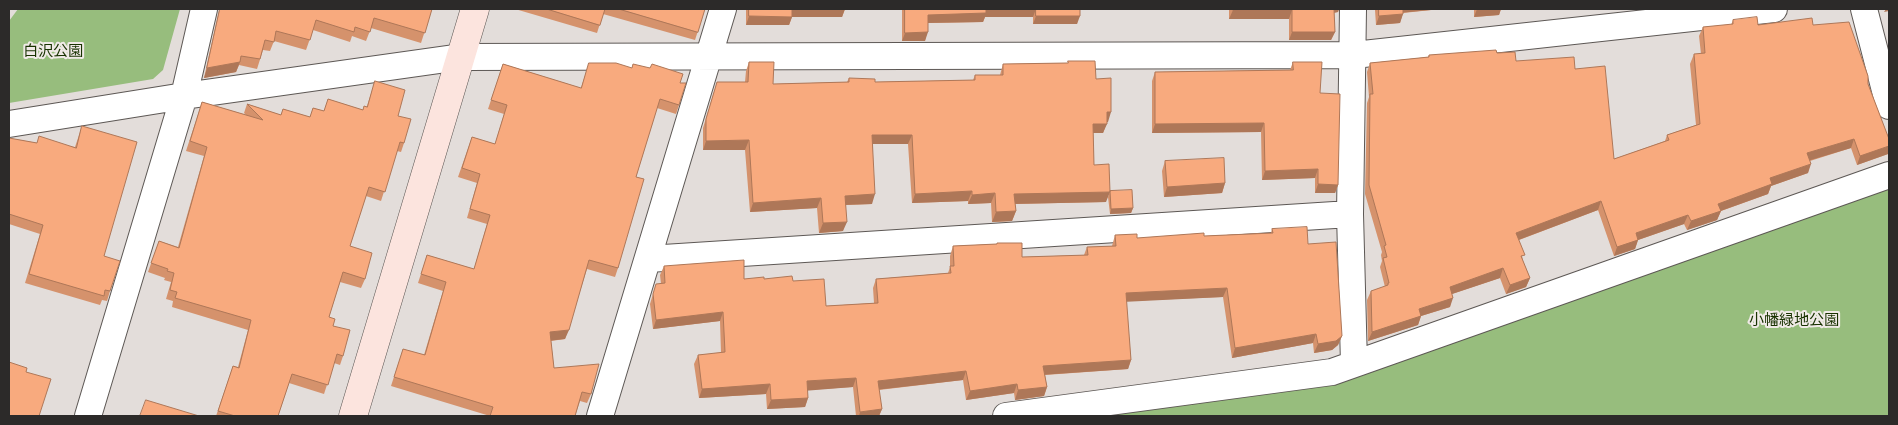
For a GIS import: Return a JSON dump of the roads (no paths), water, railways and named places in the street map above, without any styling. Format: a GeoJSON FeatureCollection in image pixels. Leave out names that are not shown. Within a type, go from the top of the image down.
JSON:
{"type":"FeatureCollection","features":[{"type":"Feature","properties":{"kind":"street"},"geometry":{"type":"LineString","coordinates":[[88,416],[184,96],[204,9]]}},
{"type":"Feature","properties":{"kind":"street"},"geometry":{"type":"LineString","coordinates":[[353,416],[476,9]]}},
{"type":"Feature","properties":{"kind":"street"},"geometry":{"type":"LineString","coordinates":[[600,416],[723,9]]}},
{"type":"Feature","properties":{"kind":"street"},"geometry":{"type":"LineString","coordinates":[[1353,9],[1354,55],[1350,214],[1354,364]]}},
{"type":"Feature","properties":{"kind":"street"},"geometry":{"type":"LineString","coordinates":[[9,124],[184,96],[460,57],[1354,55],[1774,9]]}},
{"type":"Feature","properties":{"kind":"street"},"geometry":{"type":"LineString","coordinates":[[1864,9],[1889,106]]}},
{"type":"Feature","properties":{"kind":"street"},"geometry":{"type":"LineString","coordinates":[[1006,416],[1332,372],[1889,175]]}},
{"type":"Feature","properties":{"kind":"street"},"geometry":{"type":"LineString","coordinates":[[648,259],[1350,214]]}},
{"type":"Feature","properties":{"kind":"park label","name":"白沢公園"},"geometry":{"type":"Point","coordinates":[53,52]}},
{"type":"Feature","properties":{"kind":"park label","name":"小幡緑地公園"},"geometry":{"type":"Point","coordinates":[1794,321]}}]}
